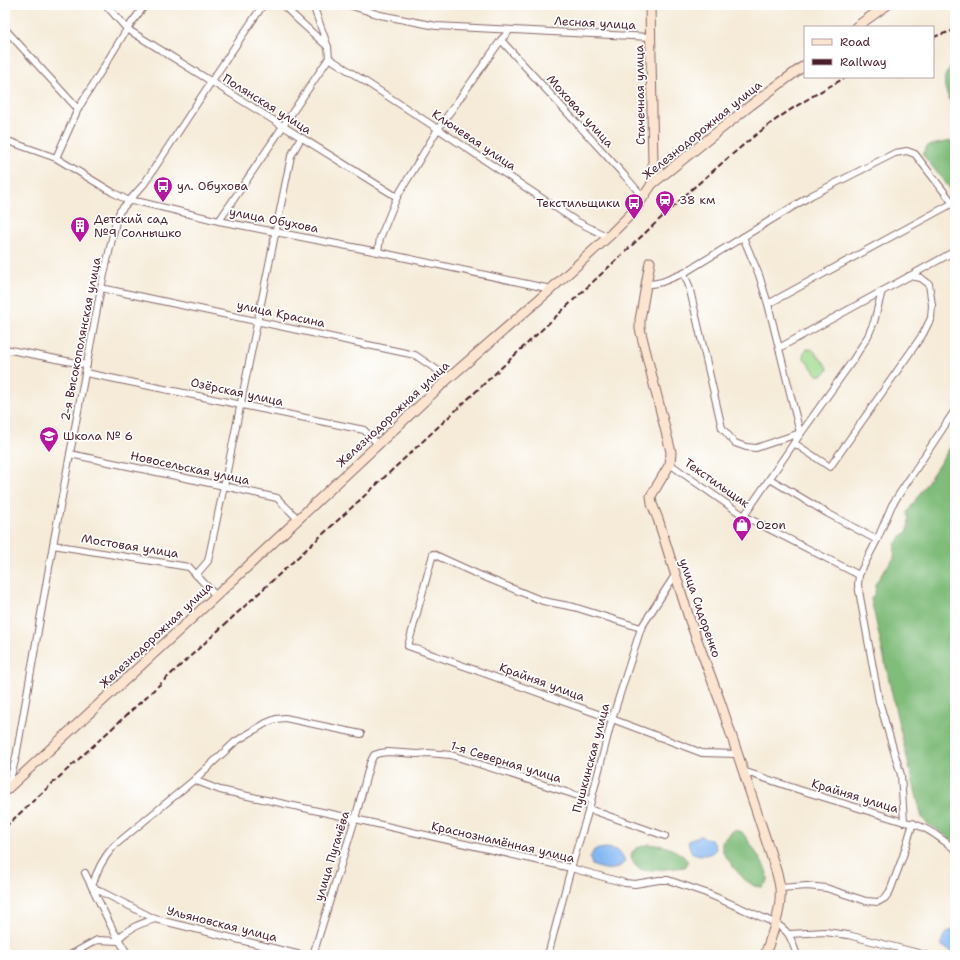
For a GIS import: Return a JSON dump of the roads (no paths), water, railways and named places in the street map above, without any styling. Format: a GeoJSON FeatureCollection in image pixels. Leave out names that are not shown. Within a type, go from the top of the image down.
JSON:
{"type":"FeatureCollection","features":[{"type":"Feature","properties":{"kind":"street","name":"Полянская улица"},"geometry":{"type":"LineString","coordinates":[[106,5],[127,29],[396,197]]}},
{"type":"Feature","properties":{"kind":"street"},"geometry":{"type":"LineString","coordinates":[[56,158],[78,109],[127,29],[145,5]]}},
{"type":"Feature","properties":{"kind":"street","name":"2-я Высокополянская улица"},"geometry":{"type":"LineString","coordinates":[[6,790],[16,757],[53,545],[101,288],[116,221],[120,211],[135,196],[144,184],[263,5]]}},
{"type":"Feature","properties":{"kind":"street"},"geometry":{"type":"LineString","coordinates":[[283,5],[328,48]]}},
{"type":"Feature","properties":{"kind":"street"},"geometry":{"type":"LineString","coordinates":[[219,221],[329,58],[328,48],[313,5]]}},
{"type":"Feature","properties":{"kind":"street","name":"Лесная улица"},"geometry":{"type":"LineString","coordinates":[[349,5],[380,15],[436,26],[651,37]]}},
{"type":"Feature","properties":{"kind":"street","name":"Стачечная улица"},"geometry":{"type":"LineString","coordinates":[[650,5],[653,164],[652,184]]}},
{"type":"Feature","properties":{"kind":"street"},"geometry":{"type":"LineString","coordinates":[[857,26],[887,5]]}},
{"type":"Feature","properties":{"kind":"street"},"geometry":{"type":"LineString","coordinates":[[5,29],[78,109]]}},
{"type":"Feature","properties":{"kind":"street"},"geometry":{"type":"LineString","coordinates":[[378,252],[380,238],[396,197],[438,129],[500,40],[510,30]]}},
{"type":"Feature","properties":{"kind":"street","name":"Моховая улица"},"geometry":{"type":"LineString","coordinates":[[500,40],[624,174],[643,197]]}},
{"type":"Feature","properties":{"kind":"street","name":"Ключевая улица"},"geometry":{"type":"LineString","coordinates":[[329,58],[576,221],[608,237]]}},
{"type":"Feature","properties":{"kind":"street","name":"Железнодорожная улица"},"geometry":{"type":"LineString","coordinates":[[6,790],[449,378],[608,237],[634,211],[652,184],[751,105],[804,66]]}},
{"type":"Feature","properties":{"kind":"street"},"geometry":{"type":"LineString","coordinates":[[196,575],[208,561],[291,156],[296,144],[301,138]]}},
{"type":"Feature","properties":{"kind":"street","name":"улица Обухова"},"geometry":{"type":"LineString","coordinates":[[5,140],[56,158],[129,201],[140,202],[219,221],[378,252],[551,289]]}},
{"type":"Feature","properties":{"kind":"street"},"geometry":{"type":"LineString","coordinates":[[646,284],[662,282],[684,273],[812,195],[895,153],[907,151],[915,154],[954,205],[768,304]]}},
{"type":"Feature","properties":{"kind":"street"},"geometry":{"type":"LineString","coordinates":[[743,237],[759,275],[768,304],[800,433]]}},
{"type":"Feature","properties":{"kind":"street"},"geometry":{"type":"LineString","coordinates":[[779,348],[955,251]]}},
{"type":"Feature","properties":{"kind":"street"},"geometry":{"type":"LineString","coordinates":[[650,262],[640,320],[640,329],[671,452],[670,464]]}},
{"type":"Feature","properties":{"kind":"street"},"geometry":{"type":"LineString","coordinates":[[684,273],[689,286],[722,428],[735,443],[746,447],[756,448],[800,433]]}},
{"type":"Feature","properties":{"kind":"street"},"geometry":{"type":"LineString","coordinates":[[794,443],[830,467],[923,334],[932,318],[929,284],[921,278],[909,276]]}},
{"type":"Feature","properties":{"kind":"street","name":"улица Красина"},"geometry":{"type":"LineString","coordinates":[[101,288],[415,355],[449,378]]}},
{"type":"Feature","properties":{"kind":"street"},"geometry":{"type":"LineString","coordinates":[[744,516],[800,433],[853,360],[868,336],[874,322],[882,291]]}},
{"type":"Feature","properties":{"kind":"street"},"geometry":{"type":"LineString","coordinates":[[5,349],[87,365]]}},
{"type":"Feature","properties":{"kind":"street","name":"Озёрская улица"},"geometry":{"type":"LineString","coordinates":[[86,372],[364,430],[378,444]]}},
{"type":"Feature","properties":{"kind":"street"},"geometry":{"type":"LineString","coordinates":[[904,822],[901,775],[880,701],[858,585],[859,575],[877,540],[892,505],[955,410]]}},
{"type":"Feature","properties":{"kind":"street","name":"Новосельская улица"},"geometry":{"type":"LineString","coordinates":[[70,454],[277,498],[298,519]]}},
{"type":"Feature","properties":{"kind":"street","name":"Текстильщик"},"geometry":{"type":"LineString","coordinates":[[670,464],[744,516],[859,575]]}},
{"type":"Feature","properties":{"kind":"street","name":"улица Сидоренко"},"geometry":{"type":"LineString","coordinates":[[670,464],[651,496],[652,504],[690,621],[721,704],[773,861],[780,888],[780,902],[765,955]]}},
{"type":"Feature","properties":{"kind":"street"},"geometry":{"type":"LineString","coordinates":[[770,479],[877,540]]}},
{"type":"Feature","properties":{"kind":"street","name":"Мостовая улица"},"geometry":{"type":"LineString","coordinates":[[53,545],[189,567],[216,596]]}},
{"type":"Feature","properties":{"kind":"street","name":"Крайняя улица"},"geometry":{"type":"LineString","coordinates":[[641,628],[574,607],[543,601],[433,554],[408,646],[702,753],[737,754]]}},
{"type":"Feature","properties":{"kind":"street","name":"Пушкинская улица"},"geometry":{"type":"LineString","coordinates":[[548,955],[571,868],[589,810],[612,719],[641,628],[675,575]]}},
{"type":"Feature","properties":{"kind":"street"},"geometry":{"type":"LineString","coordinates":[[92,888],[95,876],[107,854],[114,846],[194,780],[235,742],[266,723],[276,719],[285,718],[361,734]]}},
{"type":"Feature","properties":{"kind":"street","name":"1-я Северная улица"},"geometry":{"type":"LineString","coordinates":[[370,763],[374,756],[380,753],[388,752],[451,755],[591,800]]}},
{"type":"Feature","properties":{"kind":"street","name":"улица Пугачёва"},"geometry":{"type":"LineString","coordinates":[[313,955],[355,819],[370,763]]}},
{"type":"Feature","properties":{"kind":"street","name":"Крайняя улица"},"geometry":{"type":"LineString","coordinates":[[743,771],[904,822],[913,823],[939,837],[955,849]]}},
{"type":"Feature","properties":{"kind":"street","name":"Краснознамённая улица"},"geometry":{"type":"LineString","coordinates":[[194,780],[220,790],[571,868],[625,883],[636,884],[668,880],[706,893],[775,923]]}},
{"type":"Feature","properties":{"kind":"street"},"geometry":{"type":"LineString","coordinates":[[589,810],[665,836]]}},
{"type":"Feature","properties":{"kind":"street"},"geometry":{"type":"LineString","coordinates":[[780,888],[807,886],[826,888],[866,901],[878,902],[885,898],[890,891],[913,823]]}},
{"type":"Feature","properties":{"kind":"street"},"geometry":{"type":"LineString","coordinates":[[85,874],[113,930],[128,955]]}},
{"type":"Feature","properties":{"kind":"street"},"geometry":{"type":"LineString","coordinates":[[92,888],[155,919]]}},
{"type":"Feature","properties":{"kind":"street","name":"Ульяновская улица"},"geometry":{"type":"LineString","coordinates":[[119,940],[125,933],[139,924],[155,919],[301,955]]}},
{"type":"Feature","properties":{"kind":"street"},"geometry":{"type":"LineString","coordinates":[[775,923],[789,934],[797,955]]}},
{"type":"Feature","properties":{"kind":"street"},"geometry":{"type":"LineString","coordinates":[[789,934],[825,932],[848,935],[926,955]]}},
{"type":"Feature","properties":{"kind":"street"},"geometry":{"type":"LineString","coordinates":[[70,955],[97,940],[119,940]]}},
{"type":"Feature","properties":{"kind":"water"},"geometry":{"type":"Polygon","coordinates":[[[700,836],[714,843],[716,849],[714,852],[704,855],[691,852],[688,842],[693,838],[700,836]]]}},
{"type":"Feature","properties":{"kind":"water"},"geometry":{"type":"Polygon","coordinates":[[[605,848],[617,850],[621,854],[625,861],[622,865],[614,869],[605,869],[592,865],[590,858],[594,850],[605,848]]]}},
{"type":"Feature","properties":{"kind":"water"},"geometry":{"type":"Polygon","coordinates":[[[952,930],[955,930],[955,954],[942,946],[944,936],[952,930]]]}},
{"type":"Feature","properties":{"kind":"railway"},"geometry":{"type":"LineString","coordinates":[[934,37],[955,30]]}},
{"type":"Feature","properties":{"kind":"railway"},"geometry":{"type":"LineString","coordinates":[[5,827],[374,487],[692,189],[779,117],[844,78]]}},
{"type":"Feature","properties":{"kind":"place","name":"ул. Обухова"},"geometry":{"type":"Point","coordinates":[163,203]}},
{"type":"Feature","properties":{"kind":"place","name":"38 км"},"geometry":{"type":"Point","coordinates":[665,217]}},
{"type":"Feature","properties":{"kind":"place","name":"Текстильщики"},"geometry":{"type":"Point","coordinates":[634,220]}},
{"type":"Feature","properties":{"kind":"place","name":"Детский сад №9 Солнышко"},"geometry":{"type":"Point","coordinates":[80,243]}},
{"type":"Feature","properties":{"kind":"place","name":"Школа № 6"},"geometry":{"type":"Point","coordinates":[49,453]}},
{"type":"Feature","properties":{"kind":"place","name":"Ozon"},"geometry":{"type":"Point","coordinates":[742,542]}}]}
